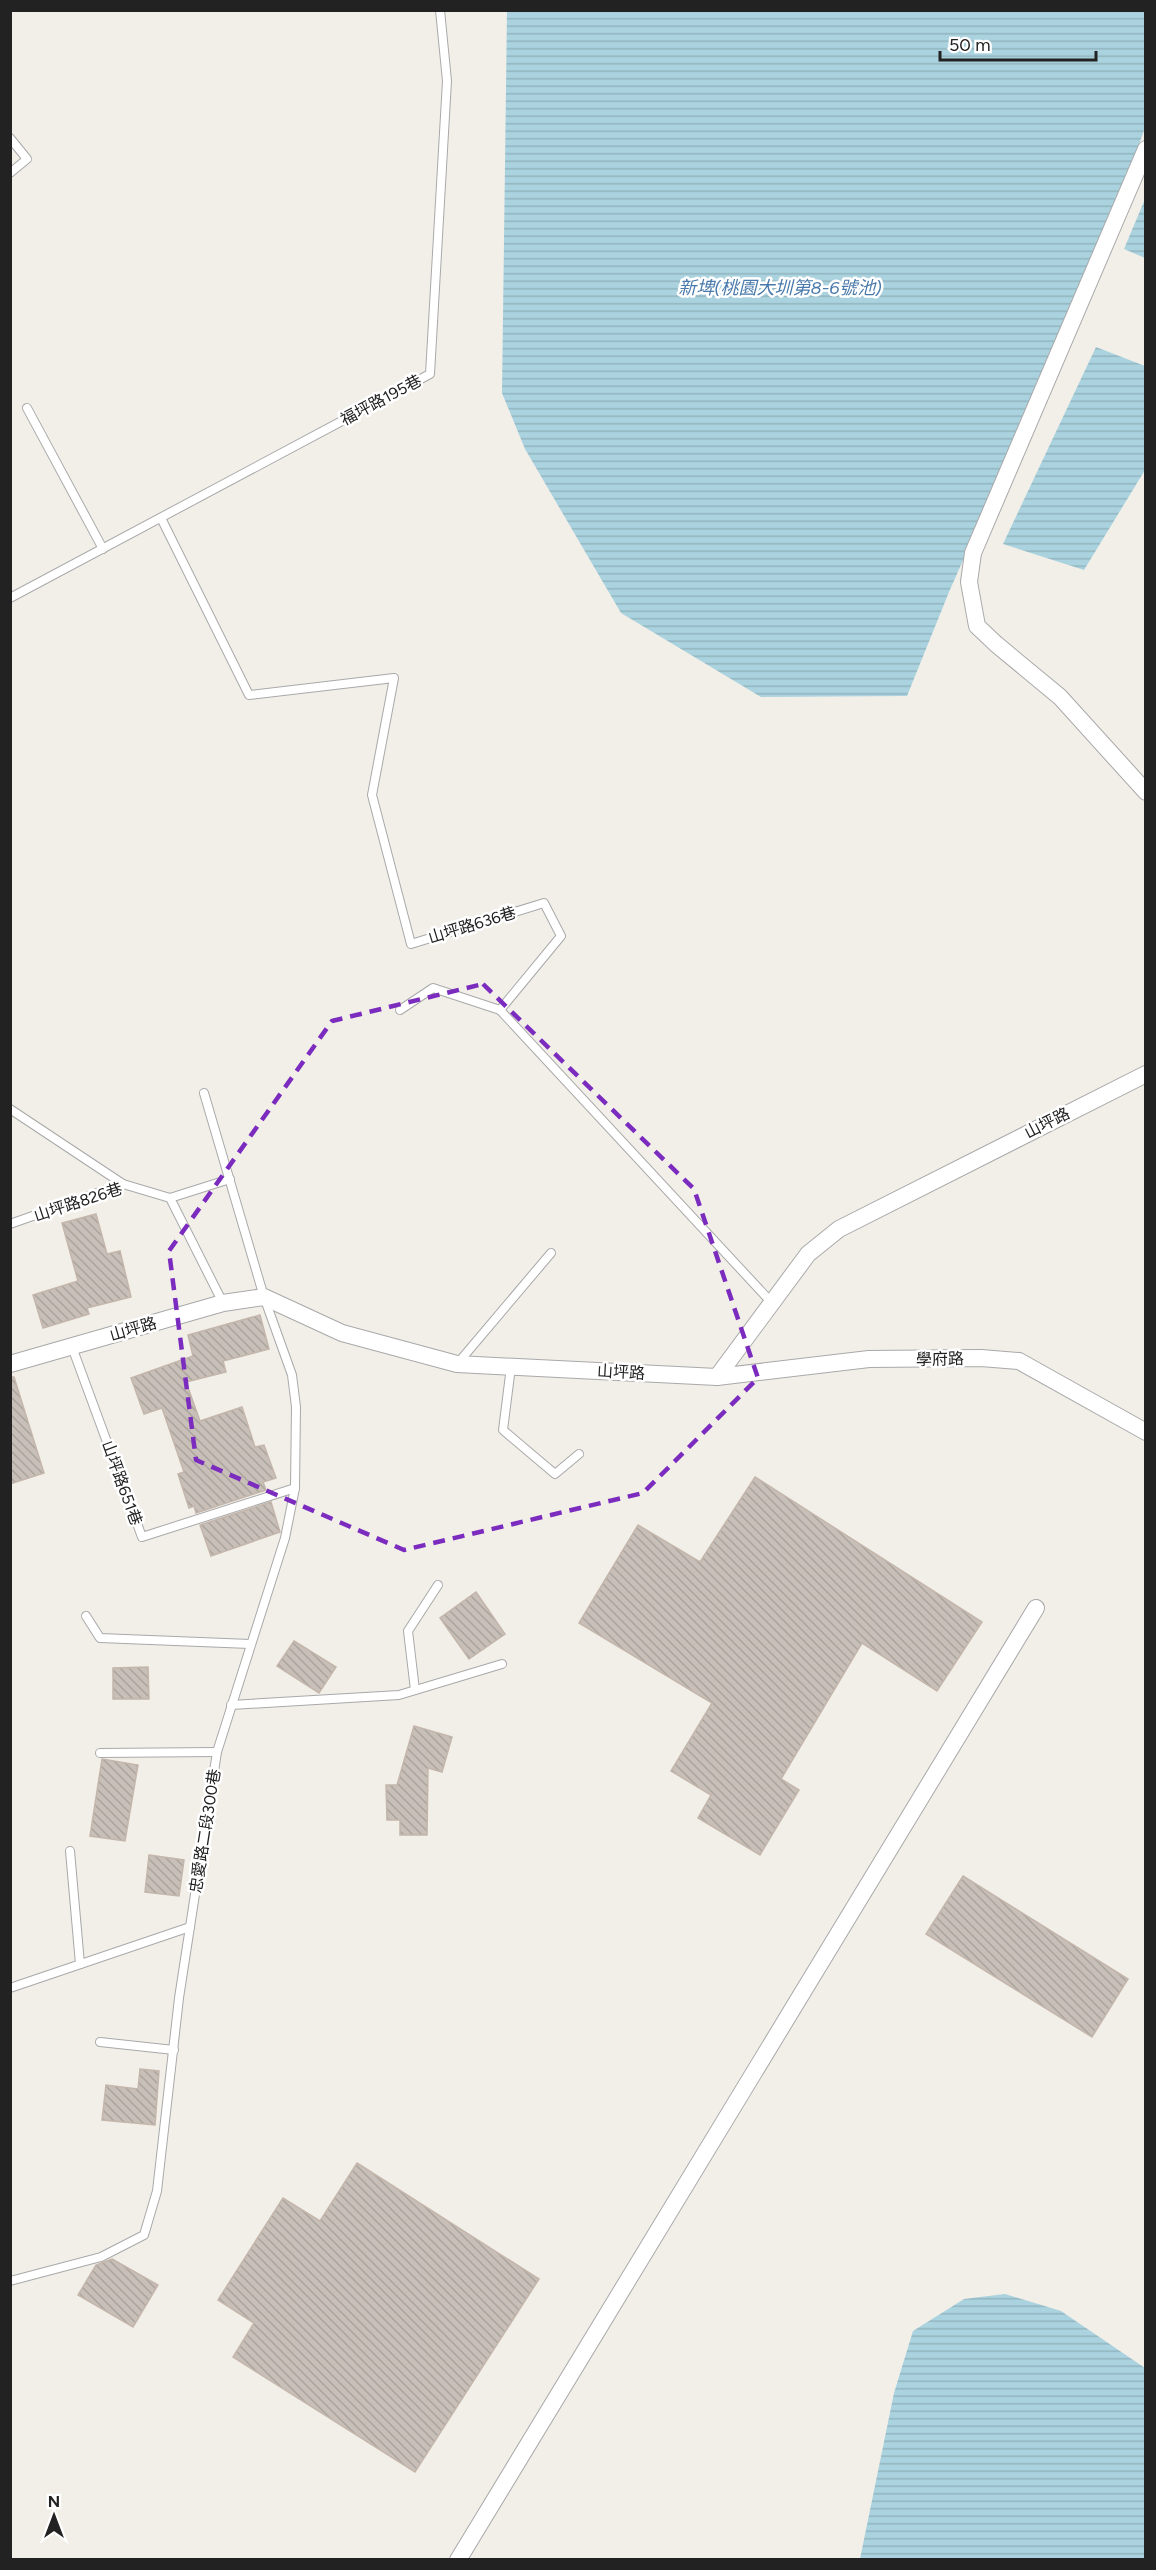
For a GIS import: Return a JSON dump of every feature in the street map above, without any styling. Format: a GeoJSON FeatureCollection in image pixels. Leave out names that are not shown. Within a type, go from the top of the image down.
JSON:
{"type":"FeatureCollection","features":[{"type":"Feature","properties":{"kind":"street"},"geometry":{"type":"LineString","coordinates":[[1146,149],[973,553],[969,582],[977,626],[1060,697],[1146,792]]}},
{"type":"Feature","properties":{"kind":"street","name":"山坪路"},"geometry":{"type":"LineString","coordinates":[[10,1364],[223,1303],[264,1297],[342,1333],[457,1364],[717,1377],[808,1254],[839,1229],[1146,1074]]}},
{"type":"Feature","properties":{"kind":"street","name":"學府路"},"geometry":{"type":"LineString","coordinates":[[717,1377],[869,1359],[981,1358],[1019,1361],[1146,1432]]}},
{"type":"Feature","properties":{"kind":"street"},"geometry":{"type":"LineString","coordinates":[[458,2559],[1036,1608]]}},
{"type":"Feature","properties":{"kind":"lane","name":"福坪路195巷"},"geometry":{"type":"LineString","coordinates":[[10,598],[430,374],[447,81],[440,10]]}},
{"type":"Feature","properties":{"kind":"lane"},"geometry":{"type":"LineString","coordinates":[[10,138],[27,159],[10,172]]}},
{"type":"Feature","properties":{"kind":"lane"},"geometry":{"type":"LineString","coordinates":[[27,408],[103,549]]}},
{"type":"Feature","properties":{"kind":"lane","name":"山坪路636巷"},"geometry":{"type":"LineString","coordinates":[[161,518],[249,695],[394,678],[372,795],[411,944],[544,903],[561,936],[500,1010]]}},
{"type":"Feature","properties":{"kind":"lane"},"geometry":{"type":"LineString","coordinates":[[400,1010],[433,988],[500,1010],[772,1303]]}},
{"type":"Feature","properties":{"kind":"lane","name":"忠愛路二段300巷"},"geometry":{"type":"LineString","coordinates":[[10,2281],[101,2257],[144,2235],[157,2191],[190,1927],[217,1752],[285,1538],[295,1488],[296,1407],[292,1375],[264,1297],[204,1093]]}},
{"type":"Feature","properties":{"kind":"lane"},"geometry":{"type":"LineString","coordinates":[[10,1109],[123,1184]]}},
{"type":"Feature","properties":{"kind":"lane"},"geometry":{"type":"LineString","coordinates":[[223,1303],[170,1198],[230,1179]]}},
{"type":"Feature","properties":{"kind":"lane","name":"山坪路826巷"},"geometry":{"type":"LineString","coordinates":[[10,1224],[123,1184],[170,1198]]}},
{"type":"Feature","properties":{"kind":"lane"},"geometry":{"type":"LineString","coordinates":[[457,1364],[551,1253]]}},
{"type":"Feature","properties":{"kind":"lane","name":"山坪路651巷"},"geometry":{"type":"LineString","coordinates":[[72,1347],[142,1537],[295,1488]]}},
{"type":"Feature","properties":{"kind":"lane"},"geometry":{"type":"LineString","coordinates":[[511,1367],[503,1430],[555,1474],[579,1454]]}},
{"type":"Feature","properties":{"kind":"lane"},"geometry":{"type":"LineString","coordinates":[[415,1690],[408,1631],[438,1585]]}},
{"type":"Feature","properties":{"kind":"lane"},"geometry":{"type":"LineString","coordinates":[[86,1616],[100,1638],[250,1644]]}},
{"type":"Feature","properties":{"kind":"lane"},"geometry":{"type":"LineString","coordinates":[[231,1705],[399,1695],[502,1664]]}},
{"type":"Feature","properties":{"kind":"lane"},"geometry":{"type":"LineString","coordinates":[[100,1753],[217,1752]]}},
{"type":"Feature","properties":{"kind":"lane"},"geometry":{"type":"LineString","coordinates":[[70,1851],[80,1964]]}},
{"type":"Feature","properties":{"kind":"lane"},"geometry":{"type":"LineString","coordinates":[[10,1988],[190,1927]]}},
{"type":"Feature","properties":{"kind":"lane"},"geometry":{"type":"LineString","coordinates":[[100,2042],[174,2050]]}},
{"type":"Feature","properties":{"kind":"highlighted area"},"geometry":{"type":"Polygon","coordinates":[[[483,984],[694,1189],[758,1378],[643,1493],[404,1550],[196,1460],[169,1251],[332,1021],[483,984]]]}},
{"type":"Feature","properties":{"kind":"water","name":"新埤(桃園大圳第8-6號池)"},"geometry":{"type":"Polygon","coordinates":[[[507,11],[1145,11],[1145,128],[1096,260],[949,592],[907,696],[761,697],[621,613],[525,449],[502,393],[507,11]]]}},
{"type":"Feature","properties":{"kind":"water"},"geometry":{"type":"Polygon","coordinates":[[[1145,199],[1146,258],[1124,249],[1145,199]]]}},
{"type":"Feature","properties":{"kind":"water"},"geometry":{"type":"Polygon","coordinates":[[[1096,347],[1145,366],[1145,470],[1084,570],[1003,544],[1096,347]]]}},
{"type":"Feature","properties":{"kind":"water"},"geometry":{"type":"Polygon","coordinates":[[[1005,2294],[1061,2311],[1145,2368],[1145,2559],[860,2559],[894,2393],[913,2331],[964,2299],[1005,2294]]]}},
{"type":"Feature","properties":{"kind":"building"},"geometry":{"type":"Polygon","coordinates":[[[96,1214],[107,1254],[120,1251],[131,1297],[87,1308],[89,1314],[43,1328],[33,1295],[78,1281],[62,1223],[96,1214]]]}},
{"type":"Feature","properties":{"kind":"building"},"geometry":{"type":"Polygon","coordinates":[[[260,1315],[269,1349],[223,1361],[226,1372],[186,1382],[200,1421],[242,1407],[255,1447],[264,1445],[276,1478],[263,1482],[266,1490],[196,1513],[194,1506],[189,1508],[178,1474],[184,1472],[162,1408],[144,1414],[131,1378],[193,1356],[188,1335],[260,1315]]]}},
{"type":"Feature","properties":{"kind":"building"},"geometry":{"type":"Polygon","coordinates":[[[10,1377],[14,1377],[44,1473],[10,1484],[10,1377]]]}},
{"type":"Feature","properties":{"kind":"building"},"geometry":{"type":"Polygon","coordinates":[[[755,1477],[982,1622],[937,1691],[862,1643],[781,1779],[799,1790],[760,1855],[698,1818],[711,1795],[671,1771],[712,1703],[579,1623],[638,1525],[700,1562],[755,1477]]]}},
{"type":"Feature","properties":{"kind":"building"},"geometry":{"type":"Polygon","coordinates":[[[271,1502],[280,1532],[211,1556],[200,1525],[271,1502]]]}},
{"type":"Feature","properties":{"kind":"building"},"geometry":{"type":"Polygon","coordinates":[[[476,1592],[505,1634],[469,1659],[440,1618],[476,1592]]]}},
{"type":"Feature","properties":{"kind":"building"},"geometry":{"type":"Polygon","coordinates":[[[294,1641],[336,1667],[319,1693],[277,1666],[294,1641]]]}},
{"type":"Feature","properties":{"kind":"building"},"geometry":{"type":"Polygon","coordinates":[[[148,1667],[149,1699],[113,1699],[113,1668],[148,1667]]]}},
{"type":"Feature","properties":{"kind":"building"},"geometry":{"type":"Polygon","coordinates":[[[414,1726],[452,1737],[442,1772],[428,1768],[427,1835],[400,1835],[400,1820],[387,1820],[386,1785],[397,1785],[414,1726]]]}},
{"type":"Feature","properties":{"kind":"building"},"geometry":{"type":"Polygon","coordinates":[[[102,1759],[138,1765],[125,1841],[90,1836],[102,1759]]]}},
{"type":"Feature","properties":{"kind":"building"},"geometry":{"type":"Polygon","coordinates":[[[149,1855],[184,1860],[179,1896],[145,1892],[149,1855]]]}},
{"type":"Feature","properties":{"kind":"building"},"geometry":{"type":"Polygon","coordinates":[[[963,1876],[1128,1979],[1092,2037],[926,1934],[963,1876]]]}},
{"type":"Feature","properties":{"kind":"building"},"geometry":{"type":"Polygon","coordinates":[[[140,2069],[159,2071],[155,2125],[102,2120],[106,2085],[138,2089],[140,2069]]]}},
{"type":"Feature","properties":{"kind":"building"},"geometry":{"type":"Polygon","coordinates":[[[357,2163],[539,2279],[415,2472],[233,2357],[254,2323],[218,2300],[283,2198],[320,2221],[357,2163]]]}},
{"type":"Feature","properties":{"kind":"building"},"geometry":{"type":"Polygon","coordinates":[[[112,2259],[158,2285],[133,2327],[78,2295],[96,2265],[112,2259]]]}}]}
